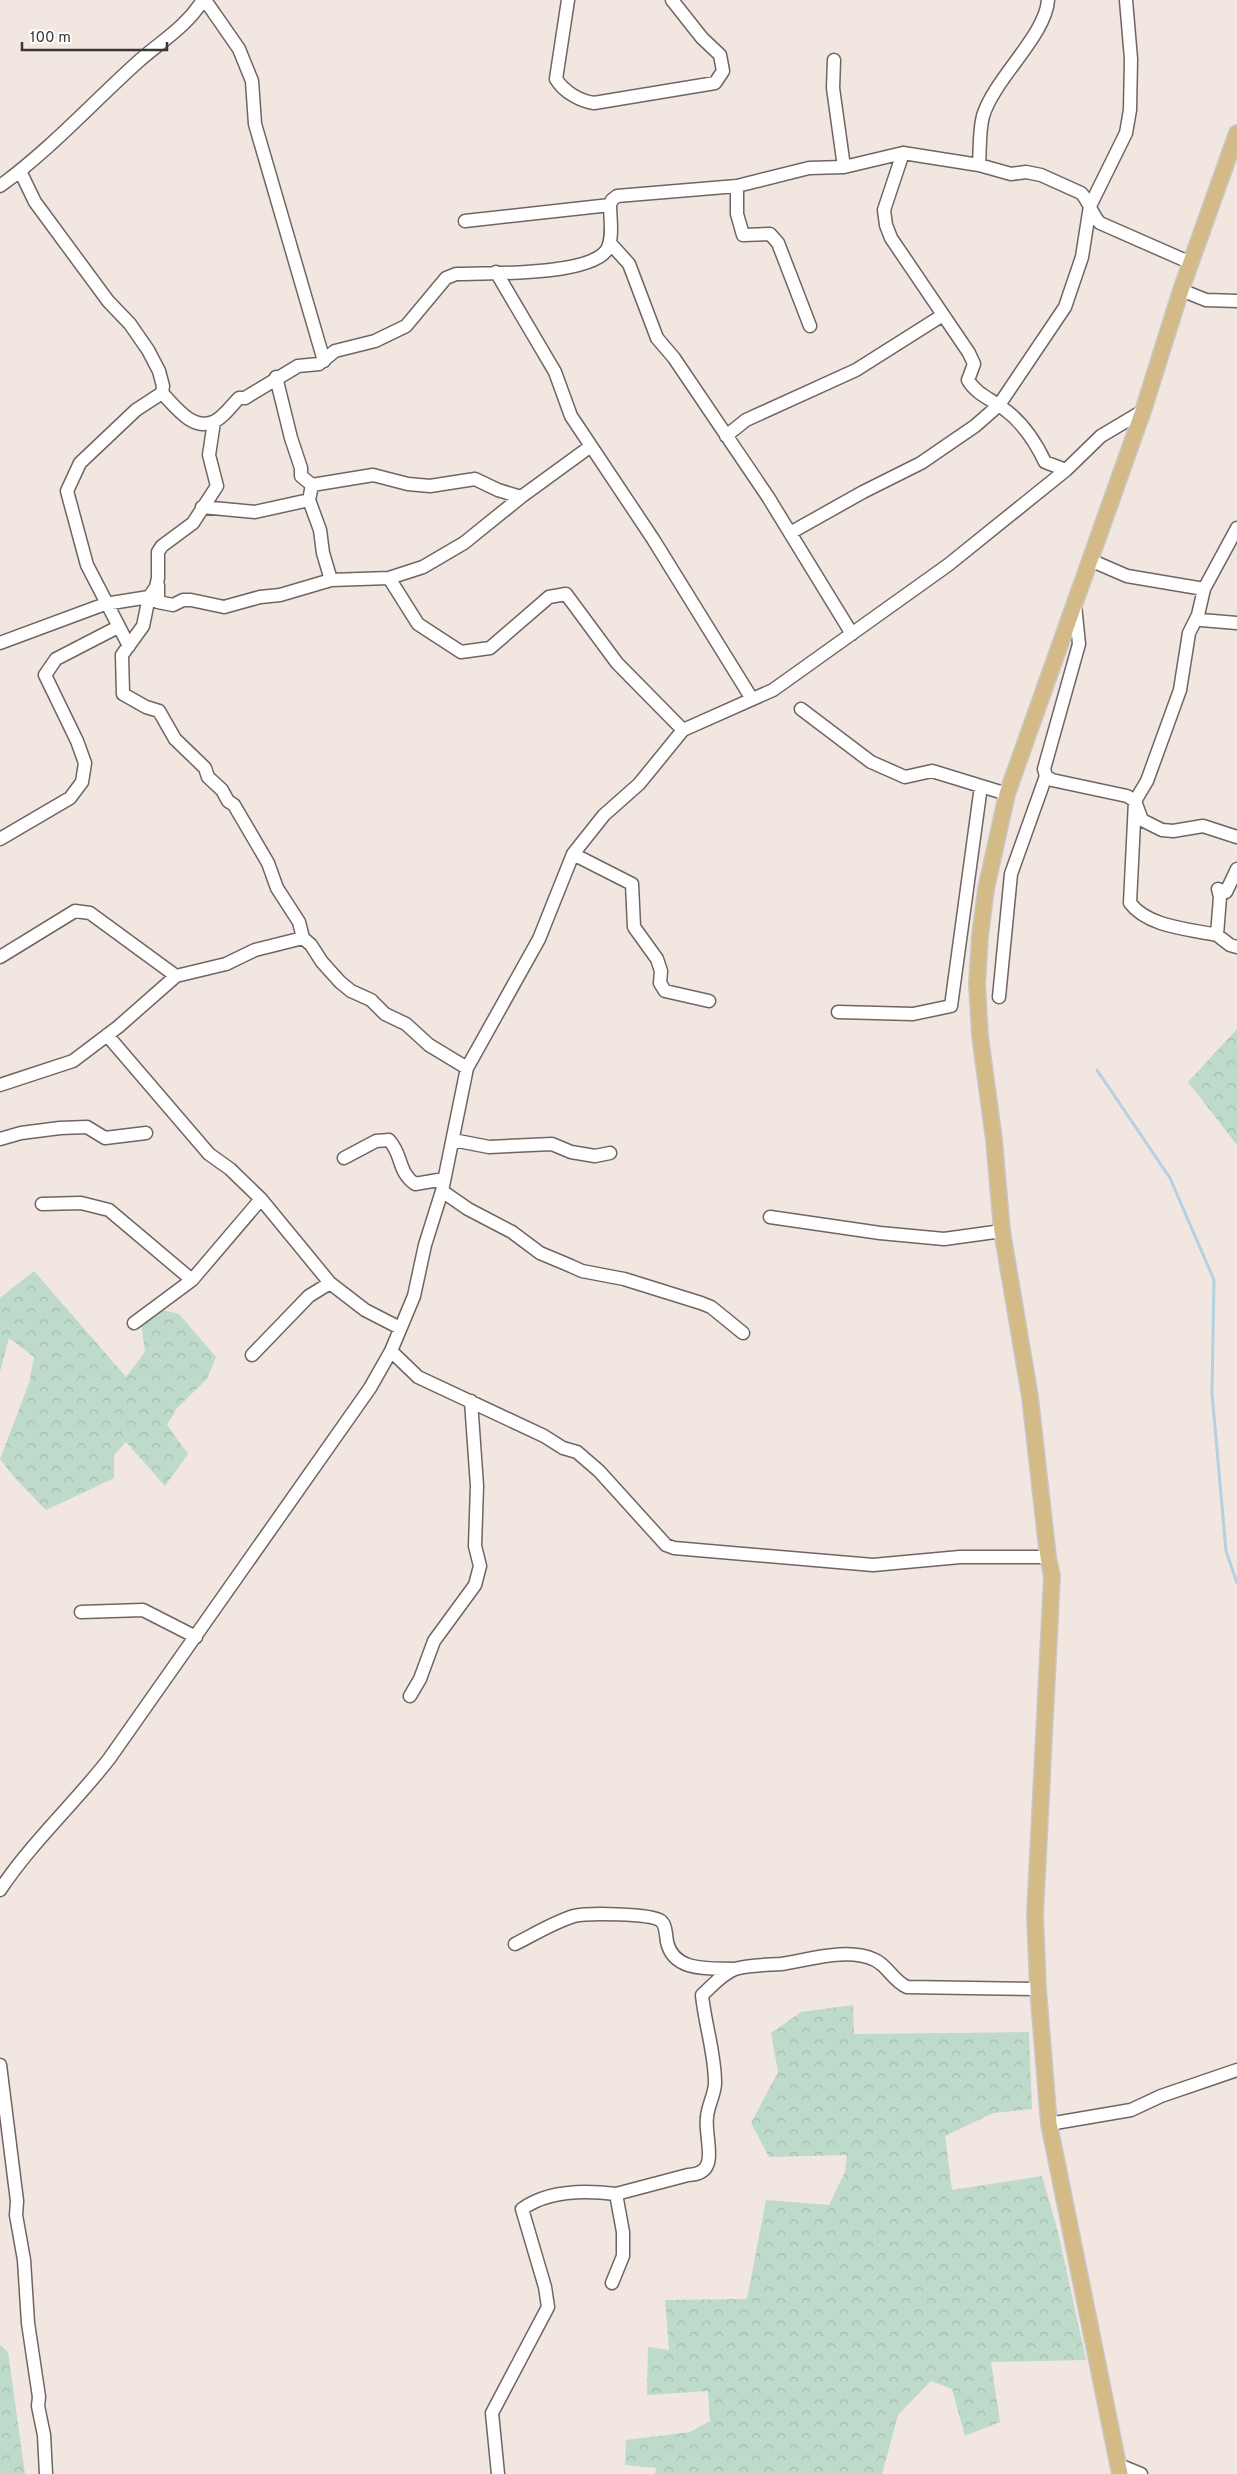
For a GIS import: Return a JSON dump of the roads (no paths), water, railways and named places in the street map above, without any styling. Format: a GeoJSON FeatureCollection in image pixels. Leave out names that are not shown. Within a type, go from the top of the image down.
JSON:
{"type":"FeatureCollection","features":[{"type":"Feature","properties":{"kind":"main road"},"geometry":{"type":"LineString","coordinates":[[1120,2470],[1049,2124],[1038,1989],[1035,1915],[1052,1576],[1048,1557],[1030,1397],[1002,1231],[994,1140],[980,1036],[977,984],[980,936],[986,889],[1007,794],[1143,411],[1191,263],[1237,133]]}},
{"type":"Feature","properties":{"kind":"street"},"geometry":{"type":"LineString","coordinates":[[0,186],[84,115],[140,60],[182,28],[204,0],[239,49],[252,81],[255,124],[324,361]]}},
{"type":"Feature","properties":{"kind":"street"},"geometry":{"type":"LineString","coordinates":[[568,0],[556,79],[560,85],[583,101],[594,103],[715,83],[723,71],[720,55],[702,38],[672,0]]}},
{"type":"Feature","properties":{"kind":"street"},"geometry":{"type":"LineString","coordinates":[[979,165],[983,116],[996,92],[1045,16],[1048,0]]}},
{"type":"Feature","properties":{"kind":"street"},"geometry":{"type":"LineString","coordinates":[[790,533],[863,492],[921,463],[975,426],[999,406],[1065,307],[1082,258],[1090,206],[1126,133],[1130,110],[1130,59],[1126,0]]}},
{"type":"Feature","properties":{"kind":"street"},"geometry":{"type":"LineString","coordinates":[[834,60],[833,88],[844,167]]}},
{"type":"Feature","properties":{"kind":"street"},"geometry":{"type":"LineString","coordinates":[[162,393],[187,419],[199,424],[214,422],[239,398],[245,398],[276,377],[298,366],[324,361],[336,351],[375,341],[406,326],[446,278],[456,274],[565,268],[598,258],[605,252],[610,243],[610,206],[612,200],[617,196],[737,186],[809,168],[844,167],[904,153],[979,165],[1011,174],[1026,172],[1041,174],[1081,193],[1090,206],[1094,217],[1100,223],[1191,263]]}},
{"type":"Feature","properties":{"kind":"street"},"geometry":{"type":"LineString","coordinates":[[904,153],[884,210],[886,225],[891,238],[969,354],[974,364],[968,380],[973,389],[1006,410],[1036,444],[1045,462],[1066,470]]}},
{"type":"Feature","properties":{"kind":"street"},"geometry":{"type":"LineString","coordinates":[[20,171],[35,202],[108,301],[130,324],[148,350],[163,386],[162,393],[136,410],[80,463],[68,491],[87,565],[105,604],[129,646]]}},
{"type":"Feature","properties":{"kind":"street"},"geometry":{"type":"LineString","coordinates":[[737,186],[737,214],[743,235],[770,234],[778,244],[810,326]]}},
{"type":"Feature","properties":{"kind":"street"},"geometry":{"type":"LineString","coordinates":[[465,221],[610,206]]}},
{"type":"Feature","properties":{"kind":"street"},"geometry":{"type":"LineString","coordinates":[[610,243],[630,264],[657,338],[674,358],[790,533],[852,634]]}},
{"type":"Feature","properties":{"kind":"street"},"geometry":{"type":"LineString","coordinates":[[496,272],[555,372],[571,416],[653,539],[752,699]]}},
{"type":"Feature","properties":{"kind":"street"},"geometry":{"type":"LineString","coordinates":[[1182,290],[1206,300],[1237,301]]}},
{"type":"Feature","properties":{"kind":"street"},"geometry":{"type":"LineString","coordinates":[[726,436],[746,420],[856,370],[943,315]]}},
{"type":"Feature","properties":{"kind":"street"},"geometry":{"type":"LineString","coordinates":[[276,377],[290,438],[301,468],[301,476],[312,485],[373,475],[408,484],[430,486],[476,479],[498,490],[521,497]]}},
{"type":"Feature","properties":{"kind":"street"},"geometry":{"type":"LineString","coordinates":[[0,1890],[17,1865],[88,1785],[109,1758],[339,1436],[391,1351],[414,1296],[425,1245],[443,1185],[467,1068],[539,940],[573,854],[604,815],[639,784],[683,730],[773,690],[948,566],[1066,470],[1101,436],[1143,411]]}},
{"type":"Feature","properties":{"kind":"street"},"geometry":{"type":"LineString","coordinates":[[214,422],[209,455],[217,486],[193,523],[162,546],[158,552],[158,602],[173,605],[183,600],[191,600],[224,607],[260,597],[280,595],[331,580],[389,578],[423,567],[464,543],[521,497],[591,446]]}},
{"type":"Feature","properties":{"kind":"street"},"geometry":{"type":"LineString","coordinates":[[312,485],[308,500],[320,530],[323,553],[331,580]]}},
{"type":"Feature","properties":{"kind":"street"},"geometry":{"type":"LineString","coordinates":[[202,507],[254,512],[308,500]]}},
{"type":"Feature","properties":{"kind":"street"},"geometry":{"type":"LineString","coordinates":[[1237,528],[1204,589],[1198,615],[1189,633],[1180,690],[1147,781],[1135,801],[1130,903],[1138,914],[1159,922],[1217,935],[1230,945],[1237,947]]}},
{"type":"Feature","properties":{"kind":"street"},"geometry":{"type":"LineString","coordinates":[[1090,560],[1127,576],[1204,589]]}},
{"type":"Feature","properties":{"kind":"street"},"geometry":{"type":"LineString","coordinates":[[158,578],[156,587],[149,596],[143,626],[122,655],[123,694],[146,707],[159,711],[175,739],[204,768],[208,777],[222,790],[228,801],[234,805],[268,862],[277,888],[299,922],[303,938],[340,982],[371,1000],[385,1014],[406,1024],[429,1045],[467,1068]]}},
{"type":"Feature","properties":{"kind":"street"},"geometry":{"type":"LineString","coordinates":[[389,578],[418,624],[461,652],[490,648],[549,597],[566,594],[617,663],[683,730]]}},
{"type":"Feature","properties":{"kind":"street"},"geometry":{"type":"LineString","coordinates":[[0,643],[105,604],[149,596]]}},
{"type":"Feature","properties":{"kind":"street"},"geometry":{"type":"LineString","coordinates":[[998,997],[1011,874],[1046,776],[1044,769],[1079,644],[1075,605]]}},
{"type":"Feature","properties":{"kind":"street"},"geometry":{"type":"LineString","coordinates":[[1198,615],[1201,620],[1237,623]]}},
{"type":"Feature","properties":{"kind":"street"},"geometry":{"type":"LineString","coordinates":[[0,839],[70,798],[82,782],[85,763],[77,741],[45,675],[56,659],[118,627]]}},
{"type":"Feature","properties":{"kind":"street"},"geometry":{"type":"LineString","coordinates":[[801,709],[871,762],[906,777],[932,771],[1007,794]]}},
{"type":"Feature","properties":{"kind":"street"},"geometry":{"type":"LineString","coordinates":[[1046,776],[1052,780],[1127,796],[1135,801],[1142,820],[1162,830],[1173,832],[1203,826],[1237,837]]}},
{"type":"Feature","properties":{"kind":"street"},"geometry":{"type":"LineString","coordinates":[[838,1012],[913,1014],[952,1006],[981,786]]}},
{"type":"Feature","properties":{"kind":"street"},"geometry":{"type":"LineString","coordinates":[[573,854],[632,884],[634,927],[657,959],[661,971],[660,983],[665,990],[709,1000]]}},
{"type":"Feature","properties":{"kind":"street"},"geometry":{"type":"LineString","coordinates":[[1217,935],[1220,897],[1218,889],[1226,892],[1237,869]]}},
{"type":"Feature","properties":{"kind":"street"},"geometry":{"type":"LineString","coordinates":[[0,957],[75,911],[90,913],[176,976]]}},
{"type":"Feature","properties":{"kind":"street"},"geometry":{"type":"LineString","coordinates":[[0,1085],[73,1061],[107,1035],[176,976],[226,964],[255,950],[303,938]]}},
{"type":"Feature","properties":{"kind":"street"},"geometry":{"type":"LineString","coordinates":[[107,1035],[209,1154],[230,1169],[260,1199],[330,1283],[365,1310],[400,1328]]}},
{"type":"Feature","properties":{"kind":"street"},"geometry":{"type":"LineString","coordinates":[[0,1139],[21,1133],[87,1127],[105,1138],[146,1132]]}},
{"type":"Feature","properties":{"kind":"street"},"geometry":{"type":"LineString","coordinates":[[344,1158],[376,1141],[390,1140],[397,1148],[400,1166],[411,1181],[416,1184],[443,1185],[468,1209],[512,1232],[540,1253],[582,1271],[607,1274],[700,1303],[710,1307],[743,1334]]}},
{"type":"Feature","properties":{"kind":"street"},"geometry":{"type":"LineString","coordinates":[[453,1140],[489,1148],[552,1144],[571,1152],[587,1155],[595,1156],[610,1153]]}},
{"type":"Feature","properties":{"kind":"street"},"geometry":{"type":"LineString","coordinates":[[134,1324],[192,1280],[260,1199]]}},
{"type":"Feature","properties":{"kind":"street"},"geometry":{"type":"LineString","coordinates":[[42,1204],[81,1203],[109,1210],[192,1280]]}},
{"type":"Feature","properties":{"kind":"street"},"geometry":{"type":"LineString","coordinates":[[770,1217],[880,1233],[944,1239],[1002,1231]]}},
{"type":"Feature","properties":{"kind":"street"},"geometry":{"type":"LineString","coordinates":[[252,1354],[309,1296],[330,1283]]}},
{"type":"Feature","properties":{"kind":"street"},"geometry":{"type":"LineString","coordinates":[[391,1351],[418,1377],[471,1401],[563,1448],[577,1452],[599,1470],[666,1545],[674,1548],[873,1565],[960,1557],[1048,1557]]}},
{"type":"Feature","properties":{"kind":"street"},"geometry":{"type":"LineString","coordinates":[[410,1696],[420,1679],[434,1642],[475,1584],[480,1566],[475,1546],[477,1486],[471,1401]]}},
{"type":"Feature","properties":{"kind":"street"},"geometry":{"type":"LineString","coordinates":[[81,1612],[143,1610],[196,1636]]}},
{"type":"Feature","properties":{"kind":"street"},"geometry":{"type":"LineString","coordinates":[[515,1944],[574,1916],[609,1915],[652,1918],[660,1920],[663,1924],[669,1950],[679,1961],[692,1967],[735,1969],[785,1963],[814,1957],[849,1955],[874,1960],[898,1983],[907,1987],[1038,1989]]}},
{"type":"Feature","properties":{"kind":"street"},"geometry":{"type":"LineString","coordinates":[[498,2474],[492,2413],[548,2307],[545,2287],[522,2209],[540,2198],[589,2190],[616,2194],[698,2175],[705,2171],[709,2163],[707,2117],[715,2085],[713,2056],[704,2015],[702,1995],[720,1978],[735,1969]]}},
{"type":"Feature","properties":{"kind":"street"},"geometry":{"type":"LineString","coordinates":[[0,2066],[17,2202],[16,2216],[24,2260],[28,2323],[38,2389],[38,2406],[44,2435],[46,2474]]}},
{"type":"Feature","properties":{"kind":"street"},"geometry":{"type":"LineString","coordinates":[[1049,2124],[1131,2110],[1161,2096],[1237,2070]]}},
{"type":"Feature","properties":{"kind":"street"},"geometry":{"type":"LineString","coordinates":[[612,2284],[623,2256],[623,2232],[616,2194]]}},
{"type":"Feature","properties":{"kind":"street"},"geometry":{"type":"LineString","coordinates":[[1120,2470],[1141,2474]]}},
{"type":"Feature","properties":{"kind":"waterway"},"geometry":{"type":"LineString","coordinates":[[1097,1070],[1170,1178],[1214,1280],[1212,1393],[1226,1551],[1237,1583]]}}]}
